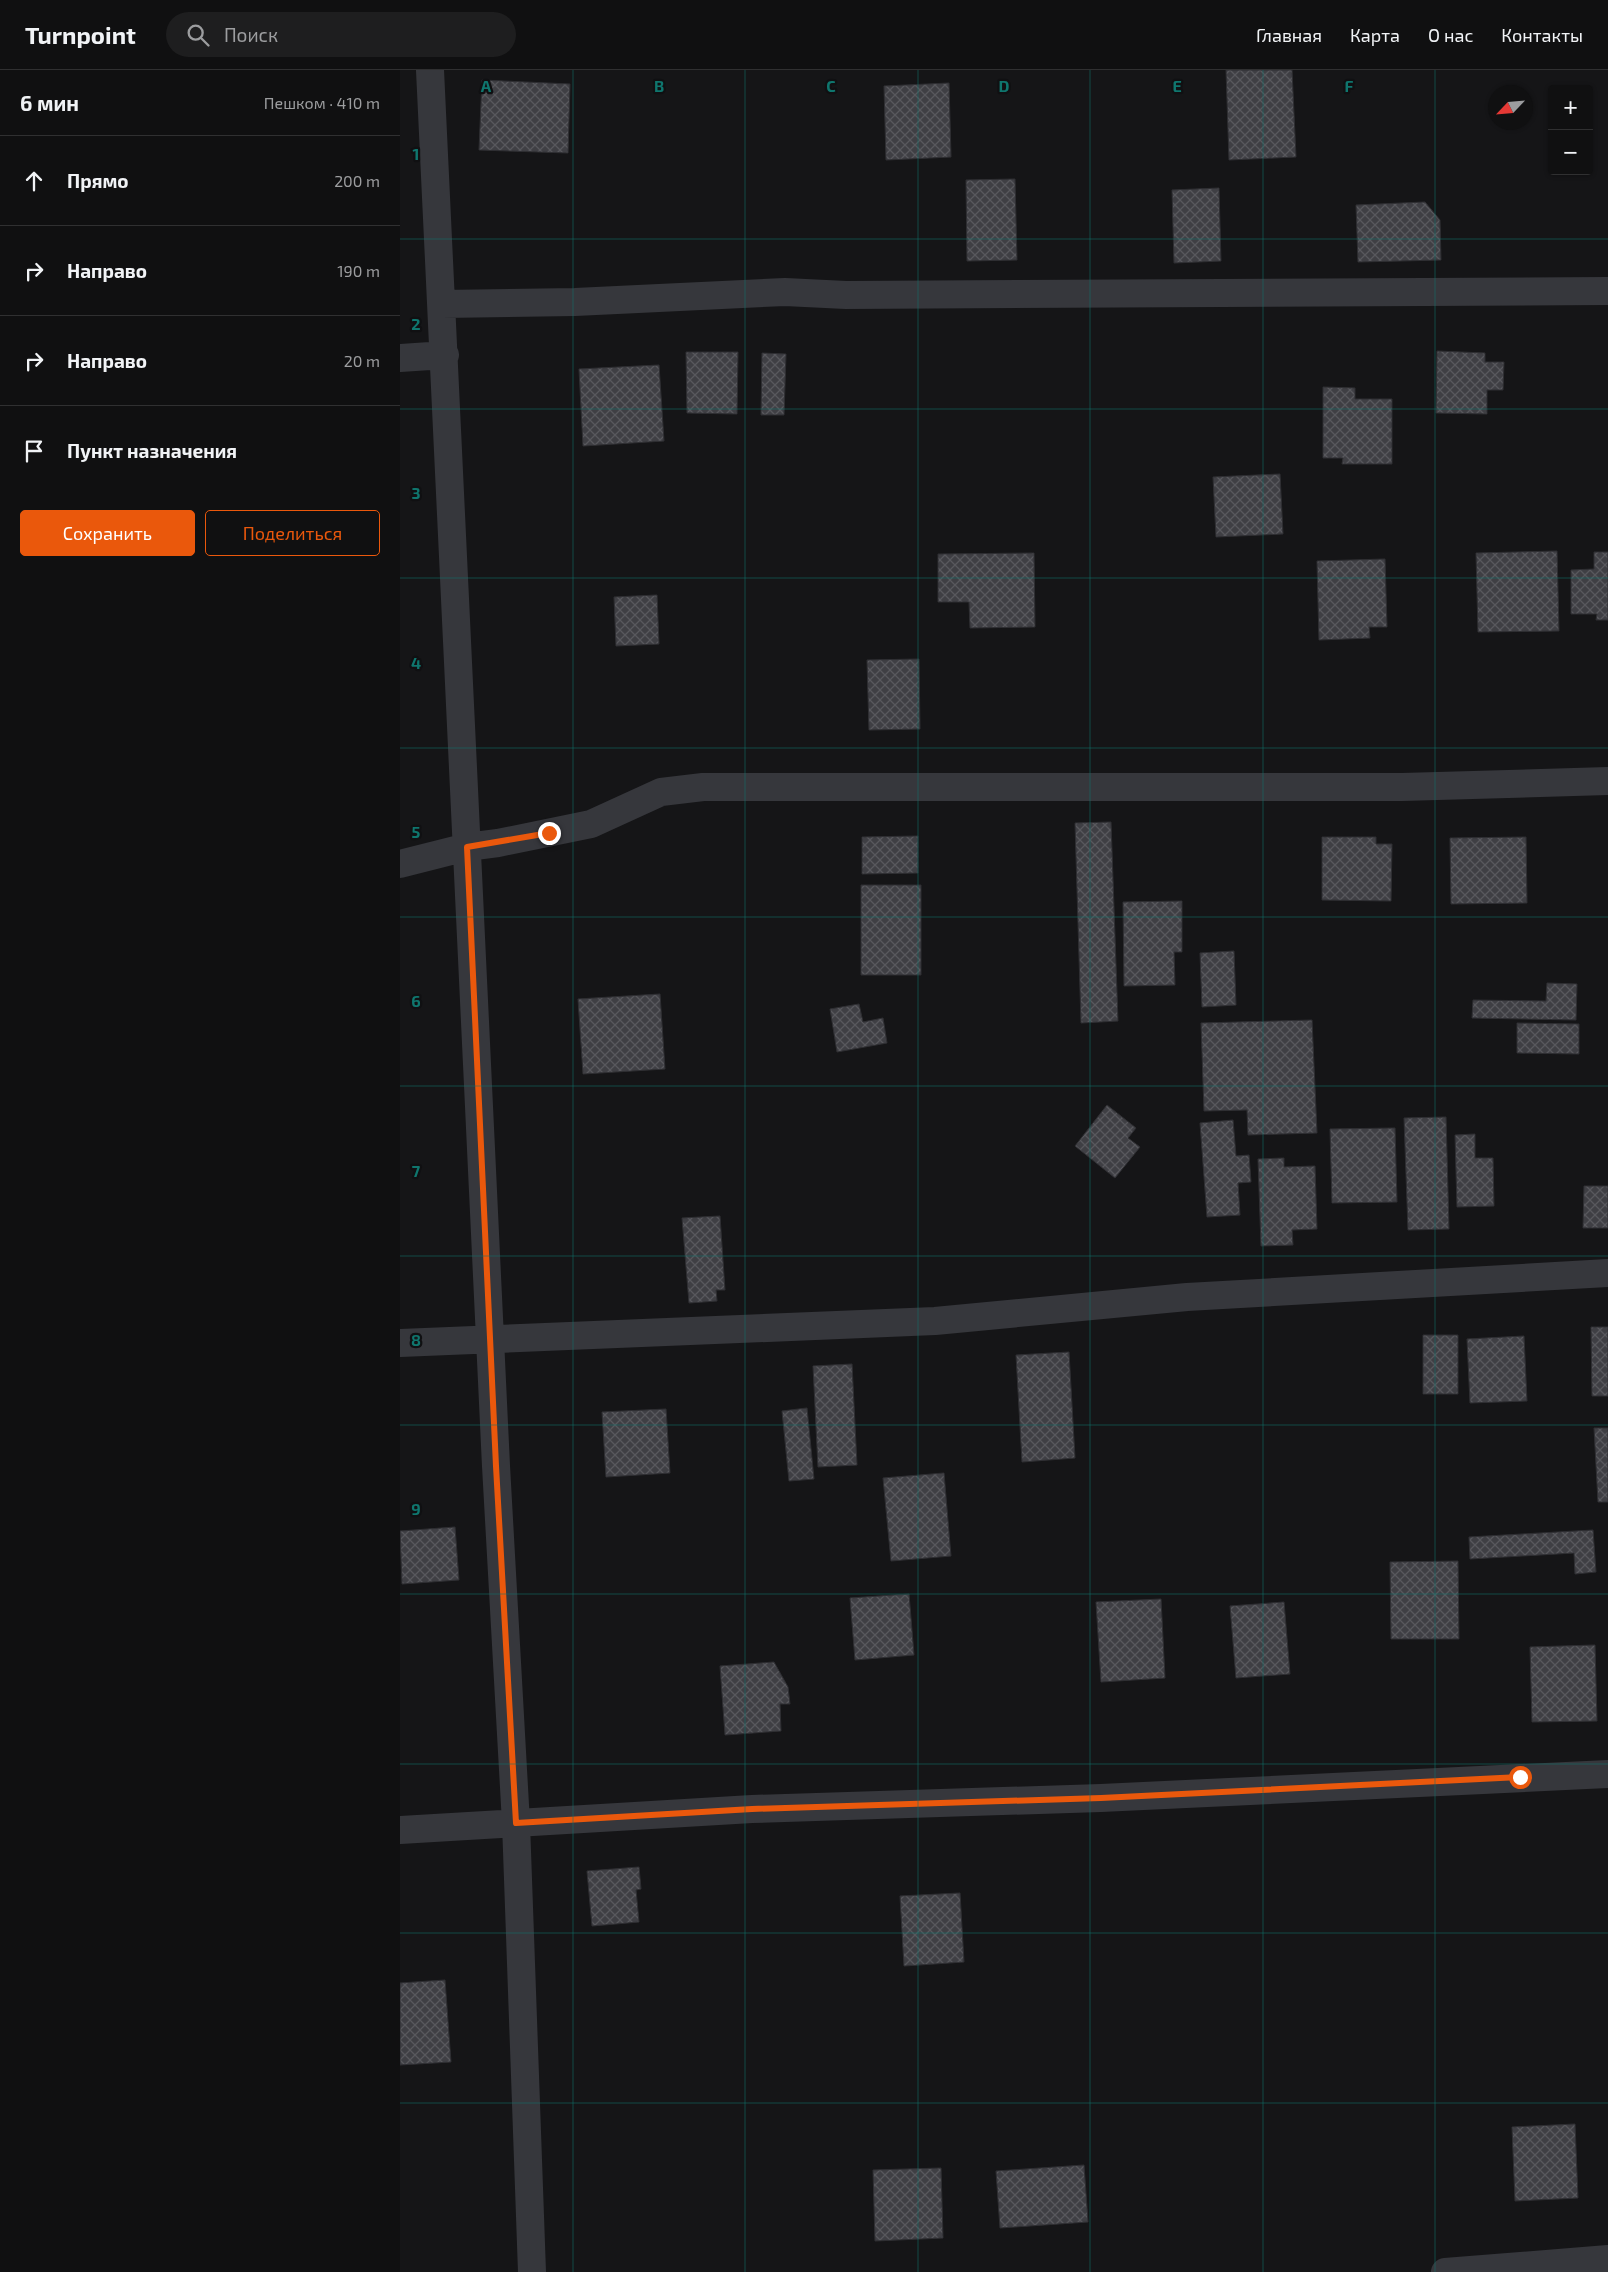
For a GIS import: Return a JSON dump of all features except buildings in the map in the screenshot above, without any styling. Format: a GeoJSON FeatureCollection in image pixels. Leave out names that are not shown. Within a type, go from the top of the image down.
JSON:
{"type":"FeatureCollection","features":[{"type":"Feature","properties":{"kind":"street"},"geometry":{"type":"LineString","coordinates":[[430,70],[445,355],[490,1338],[516,1823],[532,2272]]}},
{"type":"Feature","properties":{"kind":"street"},"geometry":{"type":"LineString","coordinates":[[442,304],[576,302],[785,292],[865,295],[1608,291]]}},
{"type":"Feature","properties":{"kind":"street"},"geometry":{"type":"LineString","coordinates":[[400,358],[445,355]]}},
{"type":"Feature","properties":{"kind":"street"},"geometry":{"type":"LineString","coordinates":[[400,864],[467,847],[498,843],[591,824],[661,792],[703,787],[1402,787],[1608,781]]}},
{"type":"Feature","properties":{"kind":"street"},"geometry":{"type":"LineString","coordinates":[[400,1343],[935,1321],[1187,1296],[1608,1273]]}},
{"type":"Feature","properties":{"kind":"street"},"geometry":{"type":"LineString","coordinates":[[400,1830],[752,1809],[1101,1798],[1608,1774]]}},
{"type":"Feature","properties":{"kind":"street"},"geometry":{"type":"LineString","coordinates":[[1445,2272],[1608,2260]]}},
{"type":"Feature","properties":{"kind":"route"},"geometry":{"type":"LineString","coordinates":[[549,833],[467,847],[496,1466],[516,1823],[752,1809],[1101,1798],[1520,1777]]}}]}
